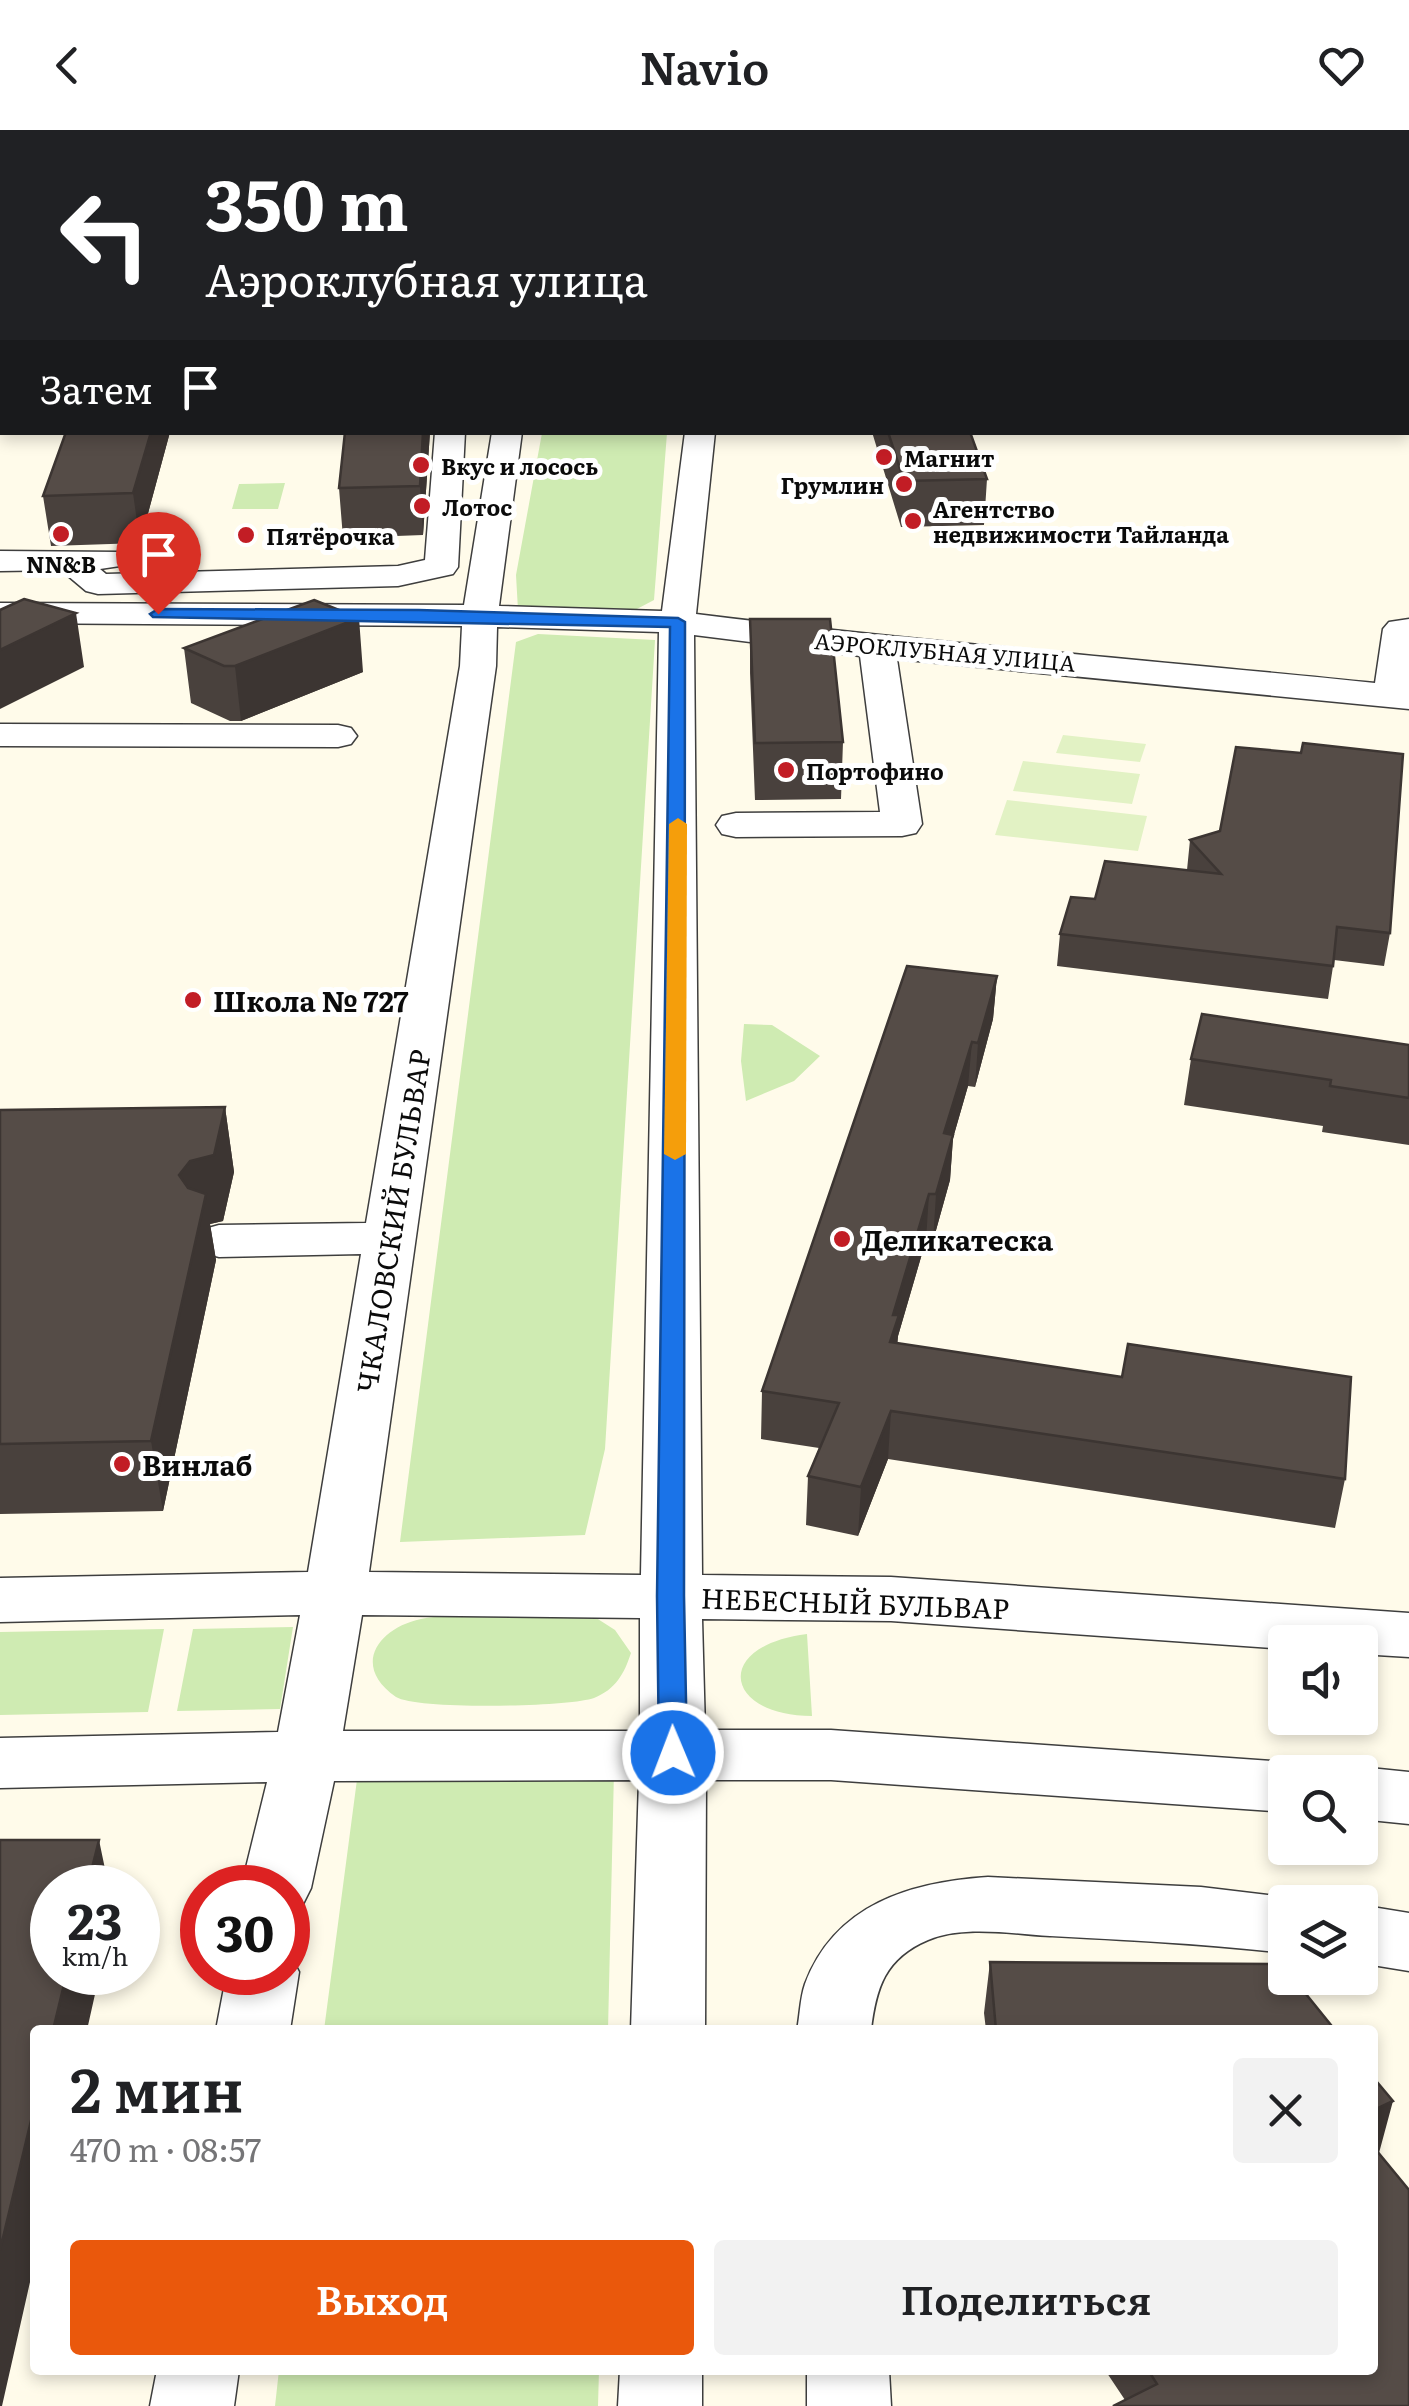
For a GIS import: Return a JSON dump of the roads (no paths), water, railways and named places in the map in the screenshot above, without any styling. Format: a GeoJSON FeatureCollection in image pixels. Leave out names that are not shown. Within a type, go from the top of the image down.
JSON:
{"type":"FeatureCollection","features":[{"type":"Feature","properties":{"kind":"street"},"geometry":{"type":"LineString","coordinates":[[0,561],[76,560],[76,567],[98,584],[398,576],[441,567],[450,435]]}},
{"type":"Feature","properties":{"kind":"street","name":"ЧКАЛОВСКИЙ БУЛЬВАР"},"geometry":{"type":"LineString","coordinates":[[281,1865],[306,1756],[335,1592],[478,666],[480,616],[508,435]]}},
{"type":"Feature","properties":{"kind":"street"},"geometry":{"type":"LineString","coordinates":[[668,2025],[678,622],[700,435]]}},
{"type":"Feature","properties":{"kind":"street","name":"АЭРОКЛУБНАЯ УЛИЦА"},"geometry":{"type":"LineString","coordinates":[[0,613],[480,616],[678,622],[877,646],[1401,697]]}},
{"type":"Feature","properties":{"kind":"street"},"geometry":{"type":"LineString","coordinates":[[1401,697],[1400,629],[1409,630]]}},
{"type":"Feature","properties":{"kind":"street"},"geometry":{"type":"LineString","coordinates":[[736,825],[902,824],[877,646]]}},
{"type":"Feature","properties":{"kind":"street"},"geometry":{"type":"LineString","coordinates":[[0,735],[338,736]]}},
{"type":"Feature","properties":{"kind":"street"},"geometry":{"type":"LineString","coordinates":[[220,1241],[390,1238]]}},
{"type":"Feature","properties":{"kind":"street","name":"НЕБЕСНЫЙ БУЛЬВАР"},"geometry":{"type":"LineString","coordinates":[[0,1600],[335,1592],[892,1599],[1409,1636]]}},
{"type":"Feature","properties":{"kind":"street"},"geometry":{"type":"LineString","coordinates":[[0,1763],[673,1753],[945,1761],[1268,1786]]}},
{"type":"Feature","properties":{"kind":"street"},"geometry":{"type":"LineString","coordinates":[[1378,1795],[1409,1798]]}},
{"type":"Feature","properties":{"kind":"street"},"geometry":{"type":"LineString","coordinates":[[835,2025],[840,1986],[866,1946],[900,1921],[940,1908],[1007,1906],[1202,1915],[1268,1922]]}},
{"type":"Feature","properties":{"kind":"street"},"geometry":{"type":"LineString","coordinates":[[1378,1937],[1409,1942]]}},
{"type":"Feature","properties":{"kind":"street"},"geometry":{"type":"LineString","coordinates":[[254,2025],[258,1995]]}},
{"type":"Feature","properties":{"kind":"street"},"geometry":{"type":"LineString","coordinates":[[192,2406],[197,2375]]}},
{"type":"Feature","properties":{"kind":"street"},"geometry":{"type":"LineString","coordinates":[[848,2375],[849,2406]]}},
{"type":"Feature","properties":{"kind":"place","name":"Магнит"},"geometry":{"type":"Point","coordinates":[884,457]}},
{"type":"Feature","properties":{"kind":"place","name":"Вкус и лосось"},"geometry":{"type":"Point","coordinates":[421,465]}},
{"type":"Feature","properties":{"kind":"place","name":"Грумлин"},"geometry":{"type":"Point","coordinates":[904,484]}},
{"type":"Feature","properties":{"kind":"place","name":"Лотос"},"geometry":{"type":"Point","coordinates":[422,506]}},
{"type":"Feature","properties":{"kind":"place","name":"Агентство недвижимости Тайланда"},"geometry":{"type":"Point","coordinates":[913,521]}},
{"type":"Feature","properties":{"kind":"place","name":"NN&B"},"geometry":{"type":"Point","coordinates":[61,534]}},
{"type":"Feature","properties":{"kind":"place","name":"Пятёрочка"},"geometry":{"type":"Point","coordinates":[246,535]}},
{"type":"Feature","properties":{"kind":"place","name":"Портофино"},"geometry":{"type":"Point","coordinates":[786,770]}},
{"type":"Feature","properties":{"kind":"place","name":"Школа № 727"},"geometry":{"type":"Point","coordinates":[193,1000]}},
{"type":"Feature","properties":{"kind":"place","name":"Деликатеска"},"geometry":{"type":"Point","coordinates":[842,1239]}},
{"type":"Feature","properties":{"kind":"place","name":"Винлаб"},"geometry":{"type":"Point","coordinates":[122,1464]}}]}
